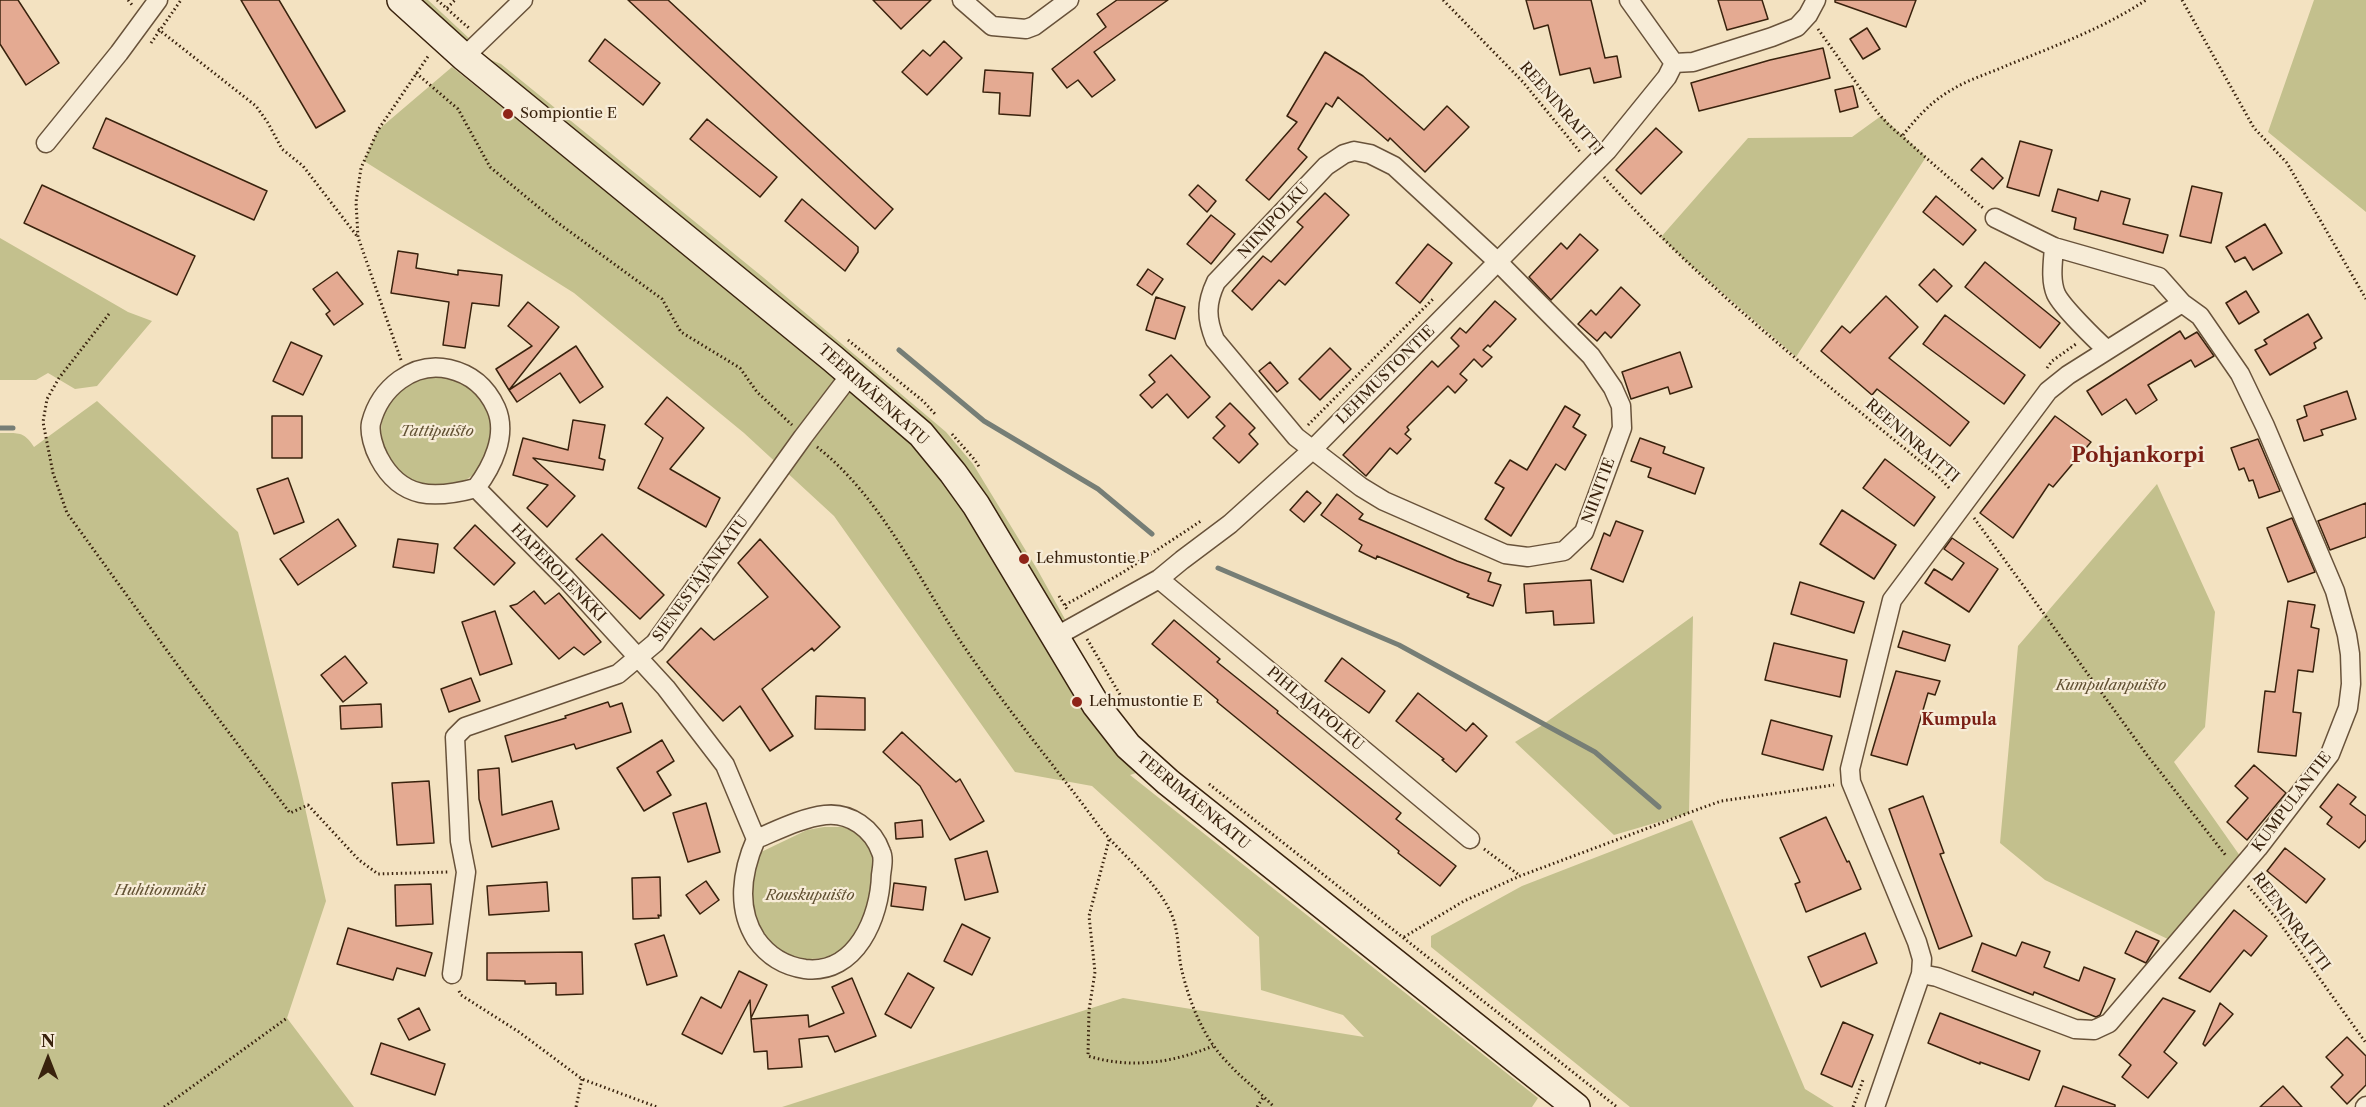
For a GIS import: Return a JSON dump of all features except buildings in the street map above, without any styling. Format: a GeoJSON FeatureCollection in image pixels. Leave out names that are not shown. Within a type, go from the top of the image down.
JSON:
{"type":"FeatureCollection","features":[{"type":"Feature","properties":{"kind":"street"},"geometry":{"type":"LineString","coordinates":[[46,143],[146,19],[158,0]]}},
{"type":"Feature","properties":{"kind":"street","name":"TEERIMÄENKATU"},"geometry":{"type":"LineString","coordinates":[[401,0],[449,27],[464,57],[921,434],[976,505],[1096,705],[1128,746],[1168,782],[1576,1107]]}},
{"type":"Feature","properties":{"kind":"street"},"geometry":{"type":"LineString","coordinates":[[464,57],[523,0]]}},
{"type":"Feature","properties":{"kind":"street"},"geometry":{"type":"LineString","coordinates":[[962,0],[992,26],[1026,28],[1034,26],[1069,0]]}},
{"type":"Feature","properties":{"kind":"street"},"geometry":{"type":"LineString","coordinates":[[1629,0],[1666,55],[1674,63],[1693,62],[1797,27],[1812,7]]}},
{"type":"Feature","properties":{"kind":"street","name":"LEHMUSTONTIE"},"geometry":{"type":"LineString","coordinates":[[1055,637],[1159,579],[1230,524],[1311,451],[1593,165],[1667,77],[1674,63]]}},
{"type":"Feature","properties":{"kind":"street","name":"NIINIPOLKU"},"geometry":{"type":"LineString","coordinates":[[1311,451],[1296,437],[1215,340],[1209,325],[1207,310],[1209,297],[1216,282],[1326,166],[1344,154],[1354,151],[1370,154],[1394,166],[1498,262]]}},
{"type":"Feature","properties":{"kind":"street","name":"KUMPULANTIE"},"geometry":{"type":"LineString","coordinates":[[1921,974],[1936,977],[2075,1029],[2094,1030],[2109,1023],[2238,871],[2330,754],[2348,708],[2351,684],[2347,635],[2335,591],[2265,426],[2240,374],[2199,316],[2182,303],[2159,277],[2054,247],[1995,218]]}},
{"type":"Feature","properties":{"kind":"street"},"geometry":{"type":"LineString","coordinates":[[2054,247],[2052,271],[2056,295],[2090,335],[2107,350]]}},
{"type":"Feature","properties":{"kind":"street","name":"NIINITIE"},"geometry":{"type":"LineString","coordinates":[[1311,451],[1384,501],[1505,554],[1528,557],[1547,555],[1564,551],[1574,544],[1584,532],[1622,428],[1621,406],[1613,388],[1592,356],[1498,262]]}},
{"type":"Feature","properties":{"kind":"street"},"geometry":{"type":"LineString","coordinates":[[1875,1107],[1921,974],[1922,959],[1851,782],[1850,769],[1892,600],[1957,496],[2048,391],[2107,350],[2182,303]]}},
{"type":"Feature","properties":{"kind":"street"},"geometry":{"type":"LineString","coordinates":[[438,367],[459,371],[477,381],[492,399],[499,415],[500,434],[489,472],[476,488],[448,496],[428,495],[404,487],[387,474],[374,450],[371,425],[380,402],[398,380],[419,370],[438,367]]}},
{"type":"Feature","properties":{"kind":"street","name":"SIENESTÄJÄNKATU"},"geometry":{"type":"LineString","coordinates":[[452,974],[466,872],[460,841],[455,737],[465,727],[618,674],[655,644],[803,437],[851,374]]}},
{"type":"Feature","properties":{"kind":"street","name":"HAPEROLENKKI"},"geometry":{"type":"LineString","coordinates":[[476,488],[567,579],[666,688],[725,765],[756,839]]}},
{"type":"Feature","properties":{"kind":"street","name":"PIHLAJAPOLKU"},"geometry":{"type":"LineString","coordinates":[[1159,579],[1470,839]]}},
{"type":"Feature","properties":{"kind":"street"},"geometry":{"type":"LineString","coordinates":[[826,815],[844,816],[866,828],[882,853],[881,891],[871,922],[856,948],[838,965],[809,969],[790,967],[765,952],[750,929],[742,902],[746,862],[756,839],[803,820],[826,815]]}},
{"type":"Feature","properties":{"kind":"path"},"geometry":{"type":"LineString","coordinates":[[128,0],[146,19],[256,106],[282,149],[303,166],[358,237]]}},
{"type":"Feature","properties":{"kind":"path"},"geometry":{"type":"LineString","coordinates":[[447,9],[455,0]]}},
{"type":"Feature","properties":{"kind":"path","name":"REENINRAITTI"},"geometry":{"type":"LineString","coordinates":[[1443,0],[1523,82],[1579,151],[1695,270],[1938,476],[1957,496],[2147,755],[2238,871],[2254,895],[2276,918],[2366,1043]]}},
{"type":"Feature","properties":{"kind":"path"},"geometry":{"type":"LineString","coordinates":[[1903,135],[1934,102],[1954,88],[2069,40],[2131,10],[2146,0]]}},
{"type":"Feature","properties":{"kind":"path"},"geometry":{"type":"LineString","coordinates":[[2182,0],[2254,128],[2287,163],[2366,299]]}},
{"type":"Feature","properties":{"kind":"path"},"geometry":{"type":"LineString","coordinates":[[1812,7],[1877,112],[1995,218]]}},
{"type":"Feature","properties":{"kind":"path"},"geometry":{"type":"LineString","coordinates":[[407,376],[358,237],[356,202],[361,168],[378,129],[449,27]]}},
{"type":"Feature","properties":{"kind":"path"},"geometry":{"type":"LineString","coordinates":[[416,73],[458,109],[490,167],[554,220],[662,299],[681,332],[740,368],[757,392],[803,437],[823,452],[872,503],[965,648],[1109,840],[1151,882],[1171,913],[1179,939],[1182,973],[1191,1004],[1213,1046],[1274,1107]]}},
{"type":"Feature","properties":{"kind":"path"},"geometry":{"type":"LineString","coordinates":[[1575,156],[1586,145]]}},
{"type":"Feature","properties":{"kind":"path"},"geometry":{"type":"LineString","coordinates":[[1296,437],[1434,298]]}},
{"type":"Feature","properties":{"kind":"path"},"geometry":{"type":"LineString","coordinates":[[109,314],[58,378],[47,399],[43,422],[53,474],[67,513],[176,663],[290,813],[308,805],[359,860],[378,874],[466,872]]}},
{"type":"Feature","properties":{"kind":"path"},"geometry":{"type":"LineString","coordinates":[[2045,370],[2052,361],[2090,335]]}},
{"type":"Feature","properties":{"kind":"path"},"geometry":{"type":"LineString","coordinates":[[1944,498],[1957,496]]}},
{"type":"Feature","properties":{"kind":"path"},"geometry":{"type":"LineString","coordinates":[[1065,605],[1122,573],[1204,519]]}},
{"type":"Feature","properties":{"kind":"path"},"geometry":{"type":"LineString","coordinates":[[1834,775],[1834,785],[1838,795]]}},
{"type":"Feature","properties":{"kind":"path"},"geometry":{"type":"LineString","coordinates":[[1404,937],[1464,901],[1520,876],[1720,801],[1834,785]]}},
{"type":"Feature","properties":{"kind":"path"},"geometry":{"type":"LineString","coordinates":[[1470,839],[1520,876]]}},
{"type":"Feature","properties":{"kind":"path"},"geometry":{"type":"LineString","coordinates":[[1109,840],[1089,916],[1095,972],[1089,1010],[1088,1056],[1111,1063],[1147,1063],[1190,1055],[1213,1046]]}},
{"type":"Feature","properties":{"kind":"path"},"geometry":{"type":"LineString","coordinates":[[452,974],[461,995],[519,1032],[582,1079],[657,1107]]}},
{"type":"Feature","properties":{"kind":"path"},"geometry":{"type":"LineString","coordinates":[[164,1107],[287,1018]]}},
{"type":"Feature","properties":{"kind":"path"},"geometry":{"type":"LineString","coordinates":[[1853,1107],[1866,1074]]}},
{"type":"Feature","properties":{"kind":"path"},"geometry":{"type":"LineString","coordinates":[[576,1107],[582,1079]]}},
{"type":"Feature","properties":{"kind":"path"},"geometry":{"type":"LineString","coordinates":[[1257,1107],[1264,1096]]}},
{"type":"Feature","properties":{"kind":"green space"},"geometry":{"type":"Polygon","coordinates":[[[414,0],[428,0],[472,41],[463,42],[414,0]]]}},
{"type":"Feature","properties":{"kind":"green space"},"geometry":{"type":"Polygon","coordinates":[[[2314,0],[2366,0],[2366,212],[2268,132],[2314,0]]]}},
{"type":"Feature","properties":{"kind":"green space"},"geometry":{"type":"Polygon","coordinates":[[[491,60],[501,64],[764,278],[946,432],[973,464],[1066,621],[1054,615],[989,507],[495,73],[491,60]]]}},
{"type":"Feature","properties":{"kind":"green space"},"geometry":{"type":"Polygon","coordinates":[[[452,67],[883,415],[938,470],[1060,667],[1139,772],[1130,775],[1538,1098],[1532,1107],[782,1107],[1123,998],[1364,1037],[1343,1015],[1261,990],[1259,937],[1092,786],[1015,772],[834,516],[744,433],[574,293],[364,161],[378,130],[452,67]]]}},
{"type":"Feature","properties":{"kind":"green space"},"geometry":{"type":"Polygon","coordinates":[[[1881,116],[1926,157],[1796,357],[1661,237],[1748,138],[1852,137],[1881,116]]]}},
{"type":"Feature","properties":{"kind":"green space"},"geometry":{"type":"Polygon","coordinates":[[[0,238],[128,312],[152,321],[97,386],[75,389],[48,373],[36,380],[0,380],[0,238]]]}},
{"type":"Feature","properties":{"kind":"green space","name":"Tattipuisto"},"geometry":{"type":"Polygon","coordinates":[[[437,376],[458,380],[477,392],[489,411],[493,432],[489,453],[477,472],[458,484],[437,488],[416,484],[397,472],[385,453],[381,432],[385,411],[397,392],[416,380],[437,376]]]}},
{"type":"Feature","properties":{"kind":"green space","name":"Huhtionmäki"},"geometry":{"type":"Polygon","coordinates":[[[97,401],[238,532],[326,901],[287,1018],[354,1107],[0,1107],[0,433],[20,434],[27,438],[34,447],[97,401]]]}},
{"type":"Feature","properties":{"kind":"green space","name":"Kumpulanpuisto"},"geometry":{"type":"Polygon","coordinates":[[[2157,484],[2215,612],[2205,727],[2174,762],[2245,863],[2176,943],[2045,880],[2000,843],[2018,646],[2157,484]]]}},
{"type":"Feature","properties":{"kind":"green space"},"geometry":{"type":"Polygon","coordinates":[[[1693,616],[1689,813],[1614,835],[1515,742],[1541,726],[1693,616]]]}},
{"type":"Feature","properties":{"kind":"green space"},"geometry":{"type":"Polygon","coordinates":[[[1692,820],[1805,1089],[1834,1107],[1630,1107],[1431,947],[1431,936],[1522,886],[1692,820]]]}},
{"type":"Feature","properties":{"kind":"green space","name":"Rouskupuisto"},"geometry":{"type":"Polygon","coordinates":[[[844,827],[862,836],[874,857],[867,913],[849,943],[831,957],[801,960],[784,956],[771,947],[755,922],[751,891],[759,853],[807,830],[844,827]]]}},
{"type":"Feature","properties":{"kind":"waterway"},"geometry":{"type":"LineString","coordinates":[[899,350],[984,421],[1098,489],[1152,534]]}},
{"type":"Feature","properties":{"kind":"waterway"},"geometry":{"type":"LineString","coordinates":[[0,428],[13,428]]}},
{"type":"Feature","properties":{"kind":"waterway"},"geometry":{"type":"LineString","coordinates":[[1218,568],[1399,645],[1595,752],[1659,807]]}},
{"type":"Feature","properties":{"kind":"place","name":"Sompiontie E"},"geometry":{"type":"Point","coordinates":[508,114]}},
{"type":"Feature","properties":{"kind":"place","name":"Lehmustontie P"},"geometry":{"type":"Point","coordinates":[1024,559]}},
{"type":"Feature","properties":{"kind":"place","name":"Lehmustontie E"},"geometry":{"type":"Point","coordinates":[1077,702]}},
{"type":"Feature","properties":{"kind":"district","name":"Pohjankorpi"},"geometry":{"type":"Point","coordinates":[2138,456]}},
{"type":"Feature","properties":{"kind":"district","name":"Kumpula"},"geometry":{"type":"Point","coordinates":[1959,720]}}]}
